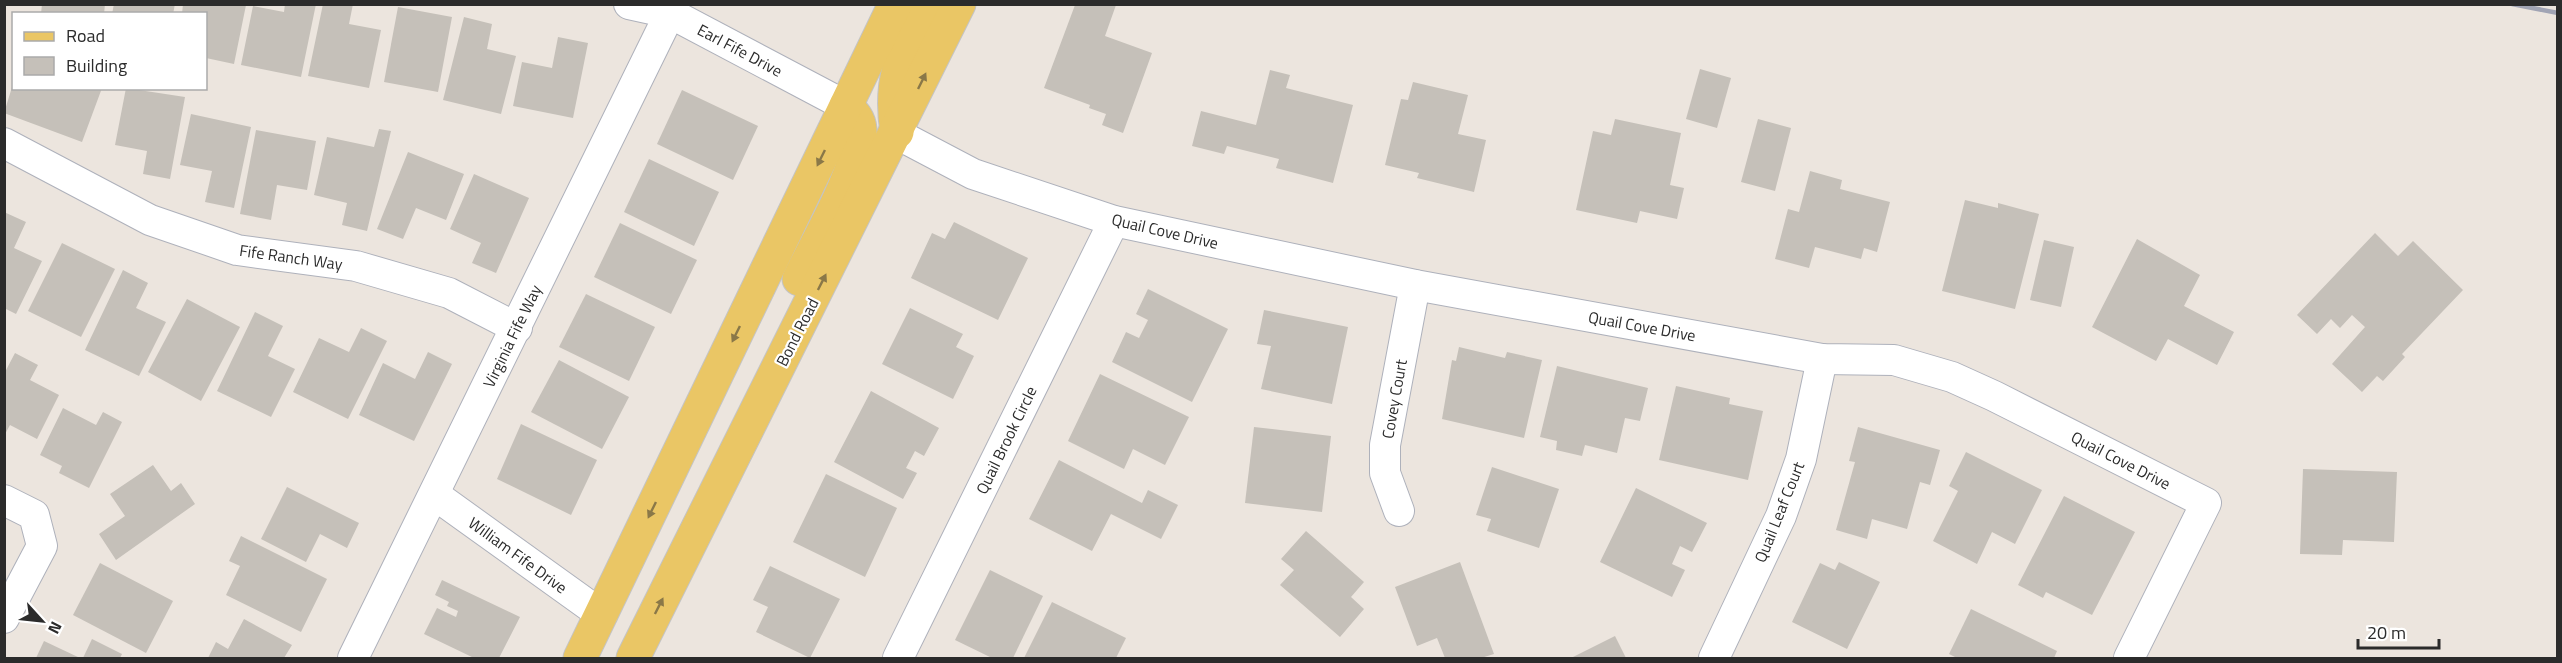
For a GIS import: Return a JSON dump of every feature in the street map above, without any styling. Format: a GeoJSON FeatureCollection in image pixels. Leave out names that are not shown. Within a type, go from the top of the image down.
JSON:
{"type":"FeatureCollection","features":[{"type":"Feature","properties":{"kind":"main road"},"geometry":{"type":"LineString","coordinates":[[580,658],[895,4]]}},
{"type":"Feature","properties":{"kind":"main road"},"geometry":{"type":"LineString","coordinates":[[897,134],[893,95],[895,79],[903,54],[927,4]]}},
{"type":"Feature","properties":{"kind":"main road","name":"Bond Road"},"geometry":{"type":"LineString","coordinates":[[633,658],[897,134],[959,4]]}},
{"type":"Feature","properties":{"kind":"main road"},"geometry":{"type":"LineString","coordinates":[[755,415],[755,369],[849,175],[860,142],[860,126],[856,115],[846,106]]}},
{"type":"Feature","properties":{"kind":"main road"},"geometry":{"type":"LineString","coordinates":[[602,615],[611,625],[614,634],[615,646],[610,658]]}},
{"type":"Feature","properties":{"kind":"street","name":"Earl Fife Drive"},"geometry":{"type":"LineString","coordinates":[[629,4],[669,13],[846,106]]}},
{"type":"Feature","properties":{"kind":"street","name":"Virginia Fife Way"},"geometry":{"type":"LineString","coordinates":[[353,658],[517,328],[669,13]]}},
{"type":"Feature","properties":{"kind":"street","name":"Quail Cove Drive"},"geometry":{"type":"LineString","coordinates":[[897,134],[973,174],[1114,221],[1415,285],[1822,359],[1894,360],[1952,377],[2206,503],[2129,658]]}},
{"type":"Feature","properties":{"kind":"street","name":"Fife Ranch Way"},"geometry":{"type":"LineString","coordinates":[[4,143],[150,220],[237,250],[356,266],[449,293],[517,328]]}},
{"type":"Feature","properties":{"kind":"street","name":"Quail Brook Circle"},"geometry":{"type":"LineString","coordinates":[[898,658],[1114,221]]}},
{"type":"Feature","properties":{"kind":"street","name":"Covey Court"},"geometry":{"type":"LineString","coordinates":[[1399,511],[1385,474],[1385,445],[1415,285]]}},
{"type":"Feature","properties":{"kind":"street","name":"Quail Leaf Court"},"geometry":{"type":"LineString","coordinates":[[1714,658],[1781,516],[1801,459],[1822,359]]}},
{"type":"Feature","properties":{"kind":"street","name":"William Fife Drive"},"geometry":{"type":"LineString","coordinates":[[435,495],[602,615]]}},
{"type":"Feature","properties":{"kind":"street"},"geometry":{"type":"LineString","coordinates":[[4,500],[34,515],[42,546],[4,618]]}},
{"type":"Feature","properties":{"kind":"building"},"geometry":{"type":"Polygon","coordinates":[[[42,4],[105,4],[104,12],[41,12],[42,4]]]}},
{"type":"Feature","properties":{"kind":"building"},"geometry":{"type":"Polygon","coordinates":[[[114,4],[175,4],[173,12],[112,12],[114,4]]]}},
{"type":"Feature","properties":{"kind":"building"},"geometry":{"type":"Polygon","coordinates":[[[183,4],[246,5],[234,64],[207,58],[207,12],[182,12],[183,4]]]}},
{"type":"Feature","properties":{"kind":"building"},"geometry":{"type":"Polygon","coordinates":[[[285,4],[316,4],[301,77],[241,65],[253,6],[284,12],[285,4]]]}},
{"type":"Feature","properties":{"kind":"building"},"geometry":{"type":"Polygon","coordinates":[[[323,4],[353,4],[349,24],[381,30],[369,88],[308,76],[323,4]]]}},
{"type":"Feature","properties":{"kind":"building"},"geometry":{"type":"Polygon","coordinates":[[[1075,5],[1116,5],[1105,36],[1152,53],[1123,133],[1102,125],[1106,114],[1089,108],[1090,105],[1044,88],[1075,5]]]}},
{"type":"Feature","properties":{"kind":"building"},"geometry":{"type":"Polygon","coordinates":[[[398,7],[452,17],[438,92],[384,82],[398,7]]]}},
{"type":"Feature","properties":{"kind":"building"},"geometry":{"type":"Polygon","coordinates":[[[464,17],[492,24],[487,49],[516,56],[501,114],[443,100],[464,17]]]}},
{"type":"Feature","properties":{"kind":"building"},"geometry":{"type":"Polygon","coordinates":[[[558,37],[588,43],[573,118],[513,106],[522,62],[552,68],[558,37]]]}},
{"type":"Feature","properties":{"kind":"building"},"geometry":{"type":"Polygon","coordinates":[[[1700,69],[1731,78],[1717,128],[1686,119],[1700,69]]]}},
{"type":"Feature","properties":{"kind":"building"},"geometry":{"type":"Polygon","coordinates":[[[1270,70],[1290,75],[1286,88],[1353,105],[1333,183],[1276,168],[1279,159],[1227,146],[1224,154],[1192,146],[1201,111],[1256,125],[1270,70]]]}},
{"type":"Feature","properties":{"kind":"building"},"geometry":{"type":"Polygon","coordinates":[[[1413,82],[1468,95],[1458,134],[1486,140],[1474,192],[1417,178],[1419,173],[1385,165],[1401,99],[1408,100],[1413,82]]]}},
{"type":"Feature","properties":{"kind":"building"},"geometry":{"type":"Polygon","coordinates":[[[12,87],[12,90],[101,90],[82,142],[4,113],[12,87]]]}},
{"type":"Feature","properties":{"kind":"building"},"geometry":{"type":"Polygon","coordinates":[[[126,90],[185,97],[170,179],[143,174],[147,151],[115,145],[126,90]]]}},
{"type":"Feature","properties":{"kind":"building"},"geometry":{"type":"Polygon","coordinates":[[[682,90],[758,126],[733,180],[657,144],[682,90]]]}},
{"type":"Feature","properties":{"kind":"building"},"geometry":{"type":"Polygon","coordinates":[[[191,114],[251,127],[234,208],[205,202],[212,171],[180,165],[191,114]]]}},
{"type":"Feature","properties":{"kind":"building"},"geometry":{"type":"Polygon","coordinates":[[[1615,119],[1681,133],[1670,185],[1684,188],[1677,219],[1640,211],[1637,223],[1576,210],[1593,131],[1611,135],[1615,119]]]}},
{"type":"Feature","properties":{"kind":"building"},"geometry":{"type":"Polygon","coordinates":[[[1758,119],[1791,128],[1775,191],[1741,182],[1758,119]]]}},
{"type":"Feature","properties":{"kind":"building"},"geometry":{"type":"Polygon","coordinates":[[[379,129],[391,131],[367,231],[342,225],[347,203],[314,195],[327,137],[374,147],[379,129]]]}},
{"type":"Feature","properties":{"kind":"building"},"geometry":{"type":"Polygon","coordinates":[[[256,130],[316,141],[307,190],[277,185],[271,220],[240,214],[256,130]]]}},
{"type":"Feature","properties":{"kind":"building"},"geometry":{"type":"Polygon","coordinates":[[[408,152],[464,174],[446,220],[416,208],[403,239],[377,229],[408,152]]]}},
{"type":"Feature","properties":{"kind":"building"},"geometry":{"type":"Polygon","coordinates":[[[649,159],[719,192],[694,246],[624,212],[649,159]]]}},
{"type":"Feature","properties":{"kind":"building"},"geometry":{"type":"Polygon","coordinates":[[[1810,171],[1842,180],[1840,189],[1890,202],[1877,252],[1864,248],[1861,259],[1815,247],[1809,268],[1775,259],[1788,209],[1799,212],[1810,171]]]}},
{"type":"Feature","properties":{"kind":"building"},"geometry":{"type":"Polygon","coordinates":[[[474,174],[529,198],[496,273],[472,263],[481,243],[450,229],[474,174]]]}},
{"type":"Feature","properties":{"kind":"building"},"geometry":{"type":"Polygon","coordinates":[[[1965,200],[1998,208],[1998,203],[2039,214],[2015,309],[1942,291],[1965,200]]]}},
{"type":"Feature","properties":{"kind":"building"},"geometry":{"type":"Polygon","coordinates":[[[4,212],[26,222],[14,248],[42,261],[16,314],[4,308],[4,212]]]}},
{"type":"Feature","properties":{"kind":"building"},"geometry":{"type":"Polygon","coordinates":[[[954,222],[1028,258],[998,320],[911,278],[932,233],[945,239],[954,222]]]}},
{"type":"Feature","properties":{"kind":"building"},"geometry":{"type":"Polygon","coordinates":[[[620,223],[697,260],[671,314],[594,277],[620,223]]]}},
{"type":"Feature","properties":{"kind":"building"},"geometry":{"type":"Polygon","coordinates":[[[2375,233],[2398,256],[2413,241],[2463,290],[2402,354],[2405,357],[2383,381],[2377,376],[2362,392],[2332,364],[2365,327],[2352,315],[2340,328],[2331,319],[2317,334],[2297,315],[2375,233]]]}},
{"type":"Feature","properties":{"kind":"building"},"geometry":{"type":"Polygon","coordinates":[[[2137,239],[2200,275],[2184,306],[2234,332],[2217,365],[2168,339],[2156,361],[2092,327],[2137,239]]]}},
{"type":"Feature","properties":{"kind":"building"},"geometry":{"type":"Polygon","coordinates":[[[2044,240],[2074,247],[2061,307],[2030,300],[2044,240]]]}},
{"type":"Feature","properties":{"kind":"building"},"geometry":{"type":"Polygon","coordinates":[[[62,243],[115,269],[81,337],[28,311],[62,243]]]}},
{"type":"Feature","properties":{"kind":"building"},"geometry":{"type":"Polygon","coordinates":[[[123,270],[148,283],[136,308],[166,322],[139,376],[85,350],[123,270]]]}},
{"type":"Feature","properties":{"kind":"building"},"geometry":{"type":"Polygon","coordinates":[[[1148,289],[1228,329],[1192,402],[1112,362],[1126,332],[1139,338],[1148,320],[1136,314],[1148,289]]]}},
{"type":"Feature","properties":{"kind":"building"},"geometry":{"type":"Polygon","coordinates":[[[586,294],[655,327],[629,381],[559,347],[586,294]]]}},
{"type":"Feature","properties":{"kind":"building"},"geometry":{"type":"Polygon","coordinates":[[[187,299],[240,327],[201,401],[148,372],[187,299]]]}},
{"type":"Feature","properties":{"kind":"building"},"geometry":{"type":"Polygon","coordinates":[[[910,308],[963,334],[956,347],[974,356],[953,399],[882,364],[910,308]]]}},
{"type":"Feature","properties":{"kind":"building"},"geometry":{"type":"Polygon","coordinates":[[[1264,310],[1348,327],[1332,404],[1261,389],[1271,346],[1257,344],[1264,310]]]}},
{"type":"Feature","properties":{"kind":"building"},"geometry":{"type":"Polygon","coordinates":[[[255,312],[283,326],[268,356],[295,369],[271,417],[217,391],[255,312]]]}},
{"type":"Feature","properties":{"kind":"building"},"geometry":{"type":"Polygon","coordinates":[[[361,328],[387,341],[348,419],[293,392],[319,338],[349,352],[361,328]]]}},
{"type":"Feature","properties":{"kind":"building"},"geometry":{"type":"Polygon","coordinates":[[[1459,347],[1505,358],[1507,352],[1542,360],[1524,438],[1442,419],[1452,360],[1456,361],[1459,347]]]}},
{"type":"Feature","properties":{"kind":"building"},"geometry":{"type":"Polygon","coordinates":[[[428,352],[452,364],[414,441],[359,415],[383,363],[415,379],[428,352]]]}},
{"type":"Feature","properties":{"kind":"building"},"geometry":{"type":"Polygon","coordinates":[[[15,353],[38,365],[30,380],[59,395],[37,439],[10,425],[4,436],[4,374],[15,353]]]}},
{"type":"Feature","properties":{"kind":"building"},"geometry":{"type":"Polygon","coordinates":[[[559,360],[629,397],[602,449],[531,412],[559,360]]]}},
{"type":"Feature","properties":{"kind":"building"},"geometry":{"type":"Polygon","coordinates":[[[1557,366],[1648,388],[1640,421],[1625,418],[1617,453],[1585,445],[1582,456],[1556,450],[1557,441],[1540,437],[1557,366]]]}},
{"type":"Feature","properties":{"kind":"building"},"geometry":{"type":"Polygon","coordinates":[[[1100,374],[1189,417],[1165,465],[1133,449],[1124,469],[1068,441],[1100,374]]]}},
{"type":"Feature","properties":{"kind":"building"},"geometry":{"type":"Polygon","coordinates":[[[1676,386],[1730,398],[1729,404],[1763,411],[1748,480],[1659,460],[1676,386]]]}},
{"type":"Feature","properties":{"kind":"building"},"geometry":{"type":"Polygon","coordinates":[[[871,391],[939,428],[924,456],[915,451],[906,468],[917,473],[903,499],[834,462],[871,391]]]}},
{"type":"Feature","properties":{"kind":"building"},"geometry":{"type":"Polygon","coordinates":[[[63,408],[96,425],[103,412],[122,422],[89,488],[59,473],[62,466],[40,455],[63,408]]]}},
{"type":"Feature","properties":{"kind":"building"},"geometry":{"type":"Polygon","coordinates":[[[521,424],[597,460],[571,515],[497,479],[521,424]]]}},
{"type":"Feature","properties":{"kind":"building"},"geometry":{"type":"Polygon","coordinates":[[[1254,427],[1331,436],[1322,512],[1245,503],[1254,427]]]}},
{"type":"Feature","properties":{"kind":"building"},"geometry":{"type":"Polygon","coordinates":[[[1858,427],[1940,450],[1930,485],[1920,482],[1907,529],[1872,519],[1867,539],[1836,530],[1855,462],[1849,461],[1858,427]]]}},
{"type":"Feature","properties":{"kind":"building"},"geometry":{"type":"Polygon","coordinates":[[[1966,452],[2042,490],[2015,544],[1992,532],[1977,564],[1933,541],[1958,491],[1949,486],[1966,452]]]}},
{"type":"Feature","properties":{"kind":"building"},"geometry":{"type":"Polygon","coordinates":[[[1059,460],[1142,503],[1148,490],[1178,505],[1161,539],[1111,514],[1092,551],[1029,519],[1059,460]]]}},
{"type":"Feature","properties":{"kind":"building"},"geometry":{"type":"Polygon","coordinates":[[[153,465],[171,491],[181,483],[195,504],[116,560],[99,534],[125,516],[110,494],[153,465]]]}},
{"type":"Feature","properties":{"kind":"building"},"geometry":{"type":"Polygon","coordinates":[[[1492,467],[1559,489],[1539,548],[1487,531],[1491,519],[1476,515],[1492,467]]]}},
{"type":"Feature","properties":{"kind":"building"},"geometry":{"type":"Polygon","coordinates":[[[2303,469],[2397,472],[2394,542],[2343,540],[2342,555],[2300,554],[2303,469]]]}},
{"type":"Feature","properties":{"kind":"building"},"geometry":{"type":"Polygon","coordinates":[[[826,474],[897,508],[865,577],[793,542],[826,474]]]}},
{"type":"Feature","properties":{"kind":"building"},"geometry":{"type":"Polygon","coordinates":[[[287,487],[359,523],[347,548],[320,534],[306,562],[261,539],[287,487]]]}},
{"type":"Feature","properties":{"kind":"building"},"geometry":{"type":"Polygon","coordinates":[[[1636,488],[1707,523],[1692,552],[1680,546],[1672,564],[1685,570],[1672,597],[1600,562],[1636,488]]]}},
{"type":"Feature","properties":{"kind":"building"},"geometry":{"type":"Polygon","coordinates":[[[2064,496],[2135,532],[2092,615],[2046,592],[2043,598],[2018,585],[2064,496]]]}},
{"type":"Feature","properties":{"kind":"building"},"geometry":{"type":"Polygon","coordinates":[[[1306,531],[1364,582],[1351,597],[1364,609],[1340,637],[1280,585],[1294,570],[1281,559],[1306,531]]]}},
{"type":"Feature","properties":{"kind":"building"},"geometry":{"type":"Polygon","coordinates":[[[241,536],[327,579],[301,632],[226,595],[240,566],[229,561],[241,536]]]}},
{"type":"Feature","properties":{"kind":"building"},"geometry":{"type":"Polygon","coordinates":[[[1460,562],[1494,654],[1481,658],[1445,658],[1437,638],[1417,646],[1395,587],[1460,562]]]}},
{"type":"Feature","properties":{"kind":"building"},"geometry":{"type":"Polygon","coordinates":[[[1839,562],[1880,582],[1847,649],[1792,622],[1820,563],[1835,570],[1839,562]]]}},
{"type":"Feature","properties":{"kind":"building"},"geometry":{"type":"Polygon","coordinates":[[[100,563],[173,601],[146,653],[73,615],[100,563]]]}},
{"type":"Feature","properties":{"kind":"building"},"geometry":{"type":"Polygon","coordinates":[[[770,566],[840,599],[810,658],[756,632],[768,607],[753,600],[770,566]]]}},
{"type":"Feature","properties":{"kind":"building"},"geometry":{"type":"Polygon","coordinates":[[[990,570],[1043,596],[1013,658],[992,658],[955,640],[990,570]]]}},
{"type":"Feature","properties":{"kind":"building"},"geometry":{"type":"Polygon","coordinates":[[[442,580],[520,617],[499,658],[474,658],[424,634],[437,608],[456,617],[458,611],[447,606],[449,602],[435,595],[442,580]]]}},
{"type":"Feature","properties":{"kind":"building"},"geometry":{"type":"Polygon","coordinates":[[[1052,602],[1126,638],[1116,658],[1024,658],[1052,602]]]}},
{"type":"Feature","properties":{"kind":"building"},"geometry":{"type":"Polygon","coordinates":[[[1971,609],[2057,651],[2054,658],[1957,658],[1949,654],[1971,609]]]}},
{"type":"Feature","properties":{"kind":"building"},"geometry":{"type":"Polygon","coordinates":[[[244,619],[292,645],[284,658],[208,658],[216,642],[228,649],[244,619]]]}},
{"type":"Feature","properties":{"kind":"building"},"geometry":{"type":"Polygon","coordinates":[[[1615,636],[1626,658],[1571,658],[1615,636]]]}},
{"type":"Feature","properties":{"kind":"building"},"geometry":{"type":"Polygon","coordinates":[[[92,639],[122,654],[120,658],[83,658],[92,639]]]}},
{"type":"Feature","properties":{"kind":"building"},"geometry":{"type":"Polygon","coordinates":[[[44,641],[80,658],[36,658],[44,641]]]}},
{"type":"Feature","properties":{"kind":"railway"},"geometry":{"type":"LineString","coordinates":[[2512,4],[2558,13]]}}]}
